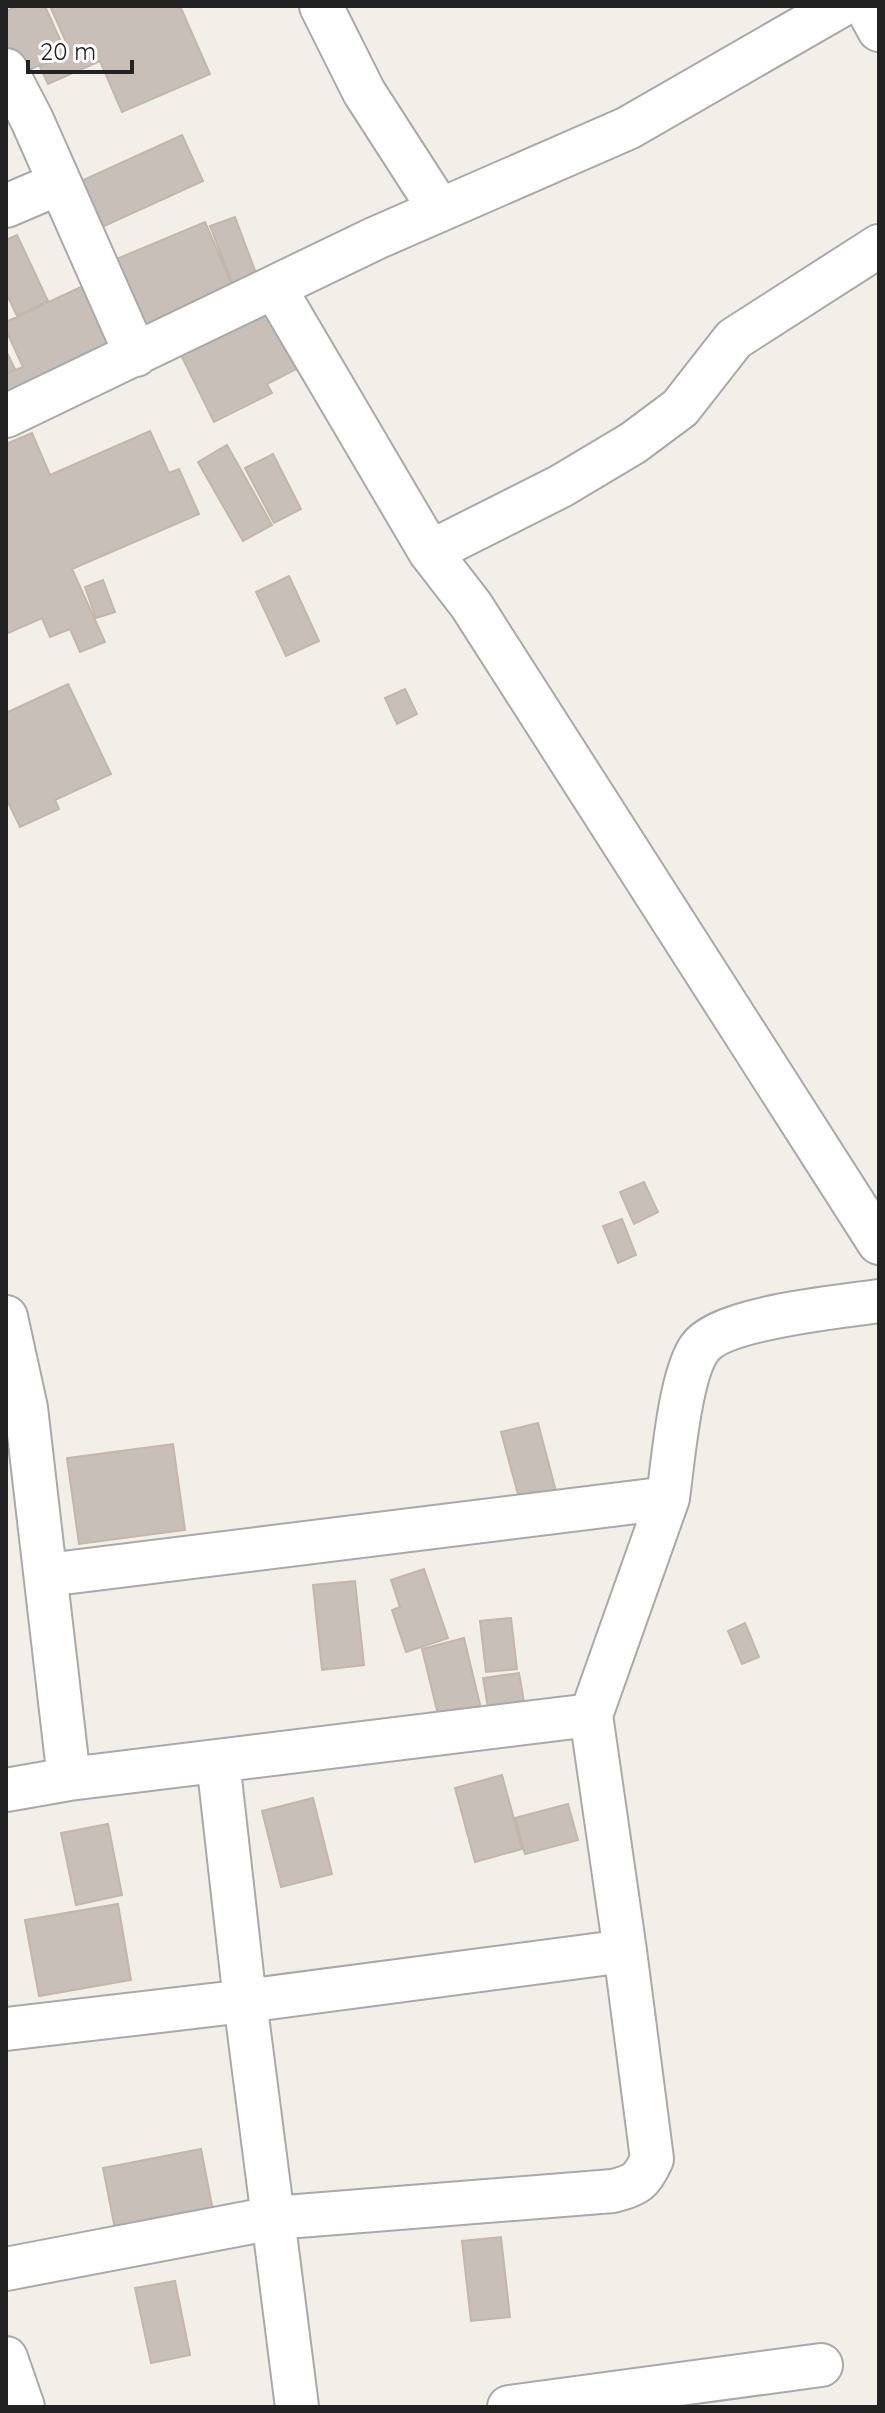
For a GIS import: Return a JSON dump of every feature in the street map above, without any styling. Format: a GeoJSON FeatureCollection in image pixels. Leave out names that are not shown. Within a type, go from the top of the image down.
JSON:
{"type":"FeatureCollection","features":[{"type":"Feature","properties":{"kind":"street"},"geometry":{"type":"LineString","coordinates":[[321,6],[364,92],[440,210]]}},
{"type":"Feature","properties":{"kind":"street"},"geometry":{"type":"LineString","coordinates":[[6,416],[440,210],[628,128],[840,6]]}},
{"type":"Feature","properties":{"kind":"street"},"geometry":{"type":"LineString","coordinates":[[866,6],[879,30]]}},
{"type":"Feature","properties":{"kind":"street"},"geometry":{"type":"LineString","coordinates":[[6,70],[136,355]]}},
{"type":"Feature","properties":{"kind":"street"},"geometry":{"type":"LineString","coordinates":[[6,206],[60,183]]}},
{"type":"Feature","properties":{"kind":"street"},"geometry":{"type":"LineString","coordinates":[[430,552],[561,486],[633,443],[680,408],[734,339],[879,246]]}},
{"type":"Feature","properties":{"kind":"street"},"geometry":{"type":"LineString","coordinates":[[274,287],[430,552],[471,605],[879,1243]]}},
{"type":"Feature","properties":{"kind":"street"},"geometry":{"type":"LineString","coordinates":[[6,2269],[273,2218],[613,2191],[631,2187],[644,2177],[652,2159],[591,1715],[668,1498],[687,1375],[700,1347],[730,1327],[879,1301]]}},
{"type":"Feature","properties":{"kind":"street"},"geometry":{"type":"LineString","coordinates":[[6,1317],[26,1408],[69,1779]]}},
{"type":"Feature","properties":{"kind":"street"},"geometry":{"type":"LineString","coordinates":[[47,1575],[668,1498]]}},
{"type":"Feature","properties":{"kind":"street"},"geometry":{"type":"LineString","coordinates":[[6,1790],[69,1779],[591,1715]]}},
{"type":"Feature","properties":{"kind":"street"},"geometry":{"type":"LineString","coordinates":[[218,1761],[297,2407]]}},
{"type":"Feature","properties":{"kind":"street"},"geometry":{"type":"LineString","coordinates":[[6,2029],[625,1951]]}},
{"type":"Feature","properties":{"kind":"street"},"geometry":{"type":"LineString","coordinates":[[6,2358],[23,2407]]}},
{"type":"Feature","properties":{"kind":"street"},"geometry":{"type":"LineString","coordinates":[[509,2407],[821,2365]]}},
{"type":"Feature","properties":{"kind":"building"},"geometry":{"type":"Polygon","coordinates":[[[18,6],[45,6],[66,53],[18,75],[6,55],[6,11],[18,6]]]}},
{"type":"Feature","properties":{"kind":"building"},"geometry":{"type":"Polygon","coordinates":[[[50,6],[180,6],[210,74],[122,112],[100,61],[48,84],[40,67],[71,53],[50,6]]]}},
{"type":"Feature","properties":{"kind":"building"},"geometry":{"type":"Polygon","coordinates":[[[182,135],[203,181],[100,228],[79,182],[182,135]]]}},
{"type":"Feature","properties":{"kind":"building"},"geometry":{"type":"Polygon","coordinates":[[[235,217],[260,284],[236,293],[210,226],[235,217]]]}},
{"type":"Feature","properties":{"kind":"building"},"geometry":{"type":"Polygon","coordinates":[[[205,222],[238,299],[141,339],[107,263],[205,222]]]}},
{"type":"Feature","properties":{"kind":"building"},"geometry":{"type":"Polygon","coordinates":[[[17,235],[48,301],[17,316],[6,298],[6,240],[17,235]]]}},
{"type":"Feature","properties":{"kind":"building"},"geometry":{"type":"Polygon","coordinates":[[[85,285],[120,358],[6,408],[6,374],[23,367],[6,330],[6,322],[85,285]]]}},
{"type":"Feature","properties":{"kind":"building"},"geometry":{"type":"Polygon","coordinates":[[[275,301],[306,364],[267,384],[272,393],[214,422],[178,349],[275,301]]]}},
{"type":"Feature","properties":{"kind":"building"},"geometry":{"type":"Polygon","coordinates":[[[6,351],[15,369],[6,374],[6,351]]]}},
{"type":"Feature","properties":{"kind":"building"},"geometry":{"type":"Polygon","coordinates":[[[150,431],[169,473],[179,469],[199,514],[72,569],[105,642],[80,652],[70,629],[50,637],[42,618],[6,634],[6,444],[32,433],[50,475],[150,431]]]}},
{"type":"Feature","properties":{"kind":"building"},"geometry":{"type":"Polygon","coordinates":[[[227,445],[272,525],[243,541],[198,462],[227,445]]]}},
{"type":"Feature","properties":{"kind":"building"},"geometry":{"type":"Polygon","coordinates":[[[273,454],[301,509],[274,523],[245,468],[273,454]]]}},
{"type":"Feature","properties":{"kind":"building"},"geometry":{"type":"Polygon","coordinates":[[[289,576],[319,641],[286,656],[256,592],[289,576]]]}},
{"type":"Feature","properties":{"kind":"building"},"geometry":{"type":"Polygon","coordinates":[[[103,580],[115,612],[96,618],[85,587],[103,580]]]}},
{"type":"Feature","properties":{"kind":"building"},"geometry":{"type":"Polygon","coordinates":[[[68,684],[111,774],[55,800],[59,809],[20,827],[6,798],[6,713],[68,684]]]}},
{"type":"Feature","properties":{"kind":"building"},"geometry":{"type":"Polygon","coordinates":[[[405,689],[417,714],[397,724],[385,698],[405,689]]]}},
{"type":"Feature","properties":{"kind":"building"},"geometry":{"type":"Polygon","coordinates":[[[644,1182],[658,1212],[634,1224],[620,1192],[644,1182]]]}},
{"type":"Feature","properties":{"kind":"building"},"geometry":{"type":"Polygon","coordinates":[[[622,1219],[636,1255],[618,1263],[603,1226],[622,1219]]]}},
{"type":"Feature","properties":{"kind":"building"},"geometry":{"type":"Polygon","coordinates":[[[538,1423],[558,1499],[522,1509],[501,1432],[538,1423]]]}},
{"type":"Feature","properties":{"kind":"building"},"geometry":{"type":"Polygon","coordinates":[[[173,1444],[185,1530],[79,1544],[67,1458],[173,1444]]]}},
{"type":"Feature","properties":{"kind":"building"},"geometry":{"type":"Polygon","coordinates":[[[424,1569],[448,1638],[406,1652],[392,1610],[400,1607],[391,1580],[424,1569]]]}},
{"type":"Feature","properties":{"kind":"building"},"geometry":{"type":"Polygon","coordinates":[[[355,1581],[364,1665],[322,1670],[313,1585],[355,1581]]]}},
{"type":"Feature","properties":{"kind":"building"},"geometry":{"type":"Polygon","coordinates":[[[511,1618],[517,1669],[486,1672],[480,1621],[511,1618]]]}},
{"type":"Feature","properties":{"kind":"building"},"geometry":{"type":"Polygon","coordinates":[[[745,1623],[759,1657],[742,1664],[728,1631],[745,1623]]]}},
{"type":"Feature","properties":{"kind":"building"},"geometry":{"type":"Polygon","coordinates":[[[464,1638],[483,1717],[441,1727],[422,1649],[464,1638]]]}},
{"type":"Feature","properties":{"kind":"building"},"geometry":{"type":"Polygon","coordinates":[[[519,1673],[524,1702],[488,1708],[483,1678],[519,1673]]]}},
{"type":"Feature","properties":{"kind":"building"},"geometry":{"type":"Polygon","coordinates":[[[502,1775],[522,1849],[475,1862],[455,1788],[502,1775]]]}},
{"type":"Feature","properties":{"kind":"building"},"geometry":{"type":"Polygon","coordinates":[[[313,1798],[332,1874],[281,1887],[262,1811],[313,1798]]]}},
{"type":"Feature","properties":{"kind":"building"},"geometry":{"type":"Polygon","coordinates":[[[568,1804],[578,1840],[525,1854],[515,1818],[568,1804]]]}},
{"type":"Feature","properties":{"kind":"building"},"geometry":{"type":"Polygon","coordinates":[[[108,1824],[122,1895],[76,1905],[61,1833],[108,1824]]]}},
{"type":"Feature","properties":{"kind":"building"},"geometry":{"type":"Polygon","coordinates":[[[118,1904],[131,1980],[39,1996],[25,1920],[118,1904]]]}},
{"type":"Feature","properties":{"kind":"building"},"geometry":{"type":"Polygon","coordinates":[[[201,2149],[216,2226],[118,2244],[103,2168],[201,2149]]]}},
{"type":"Feature","properties":{"kind":"building"},"geometry":{"type":"Polygon","coordinates":[[[501,2237],[510,2317],[471,2321],[462,2241],[501,2237]]]}},
{"type":"Feature","properties":{"kind":"building"},"geometry":{"type":"Polygon","coordinates":[[[175,2281],[190,2355],[151,2363],[135,2288],[175,2281]]]}}]}
